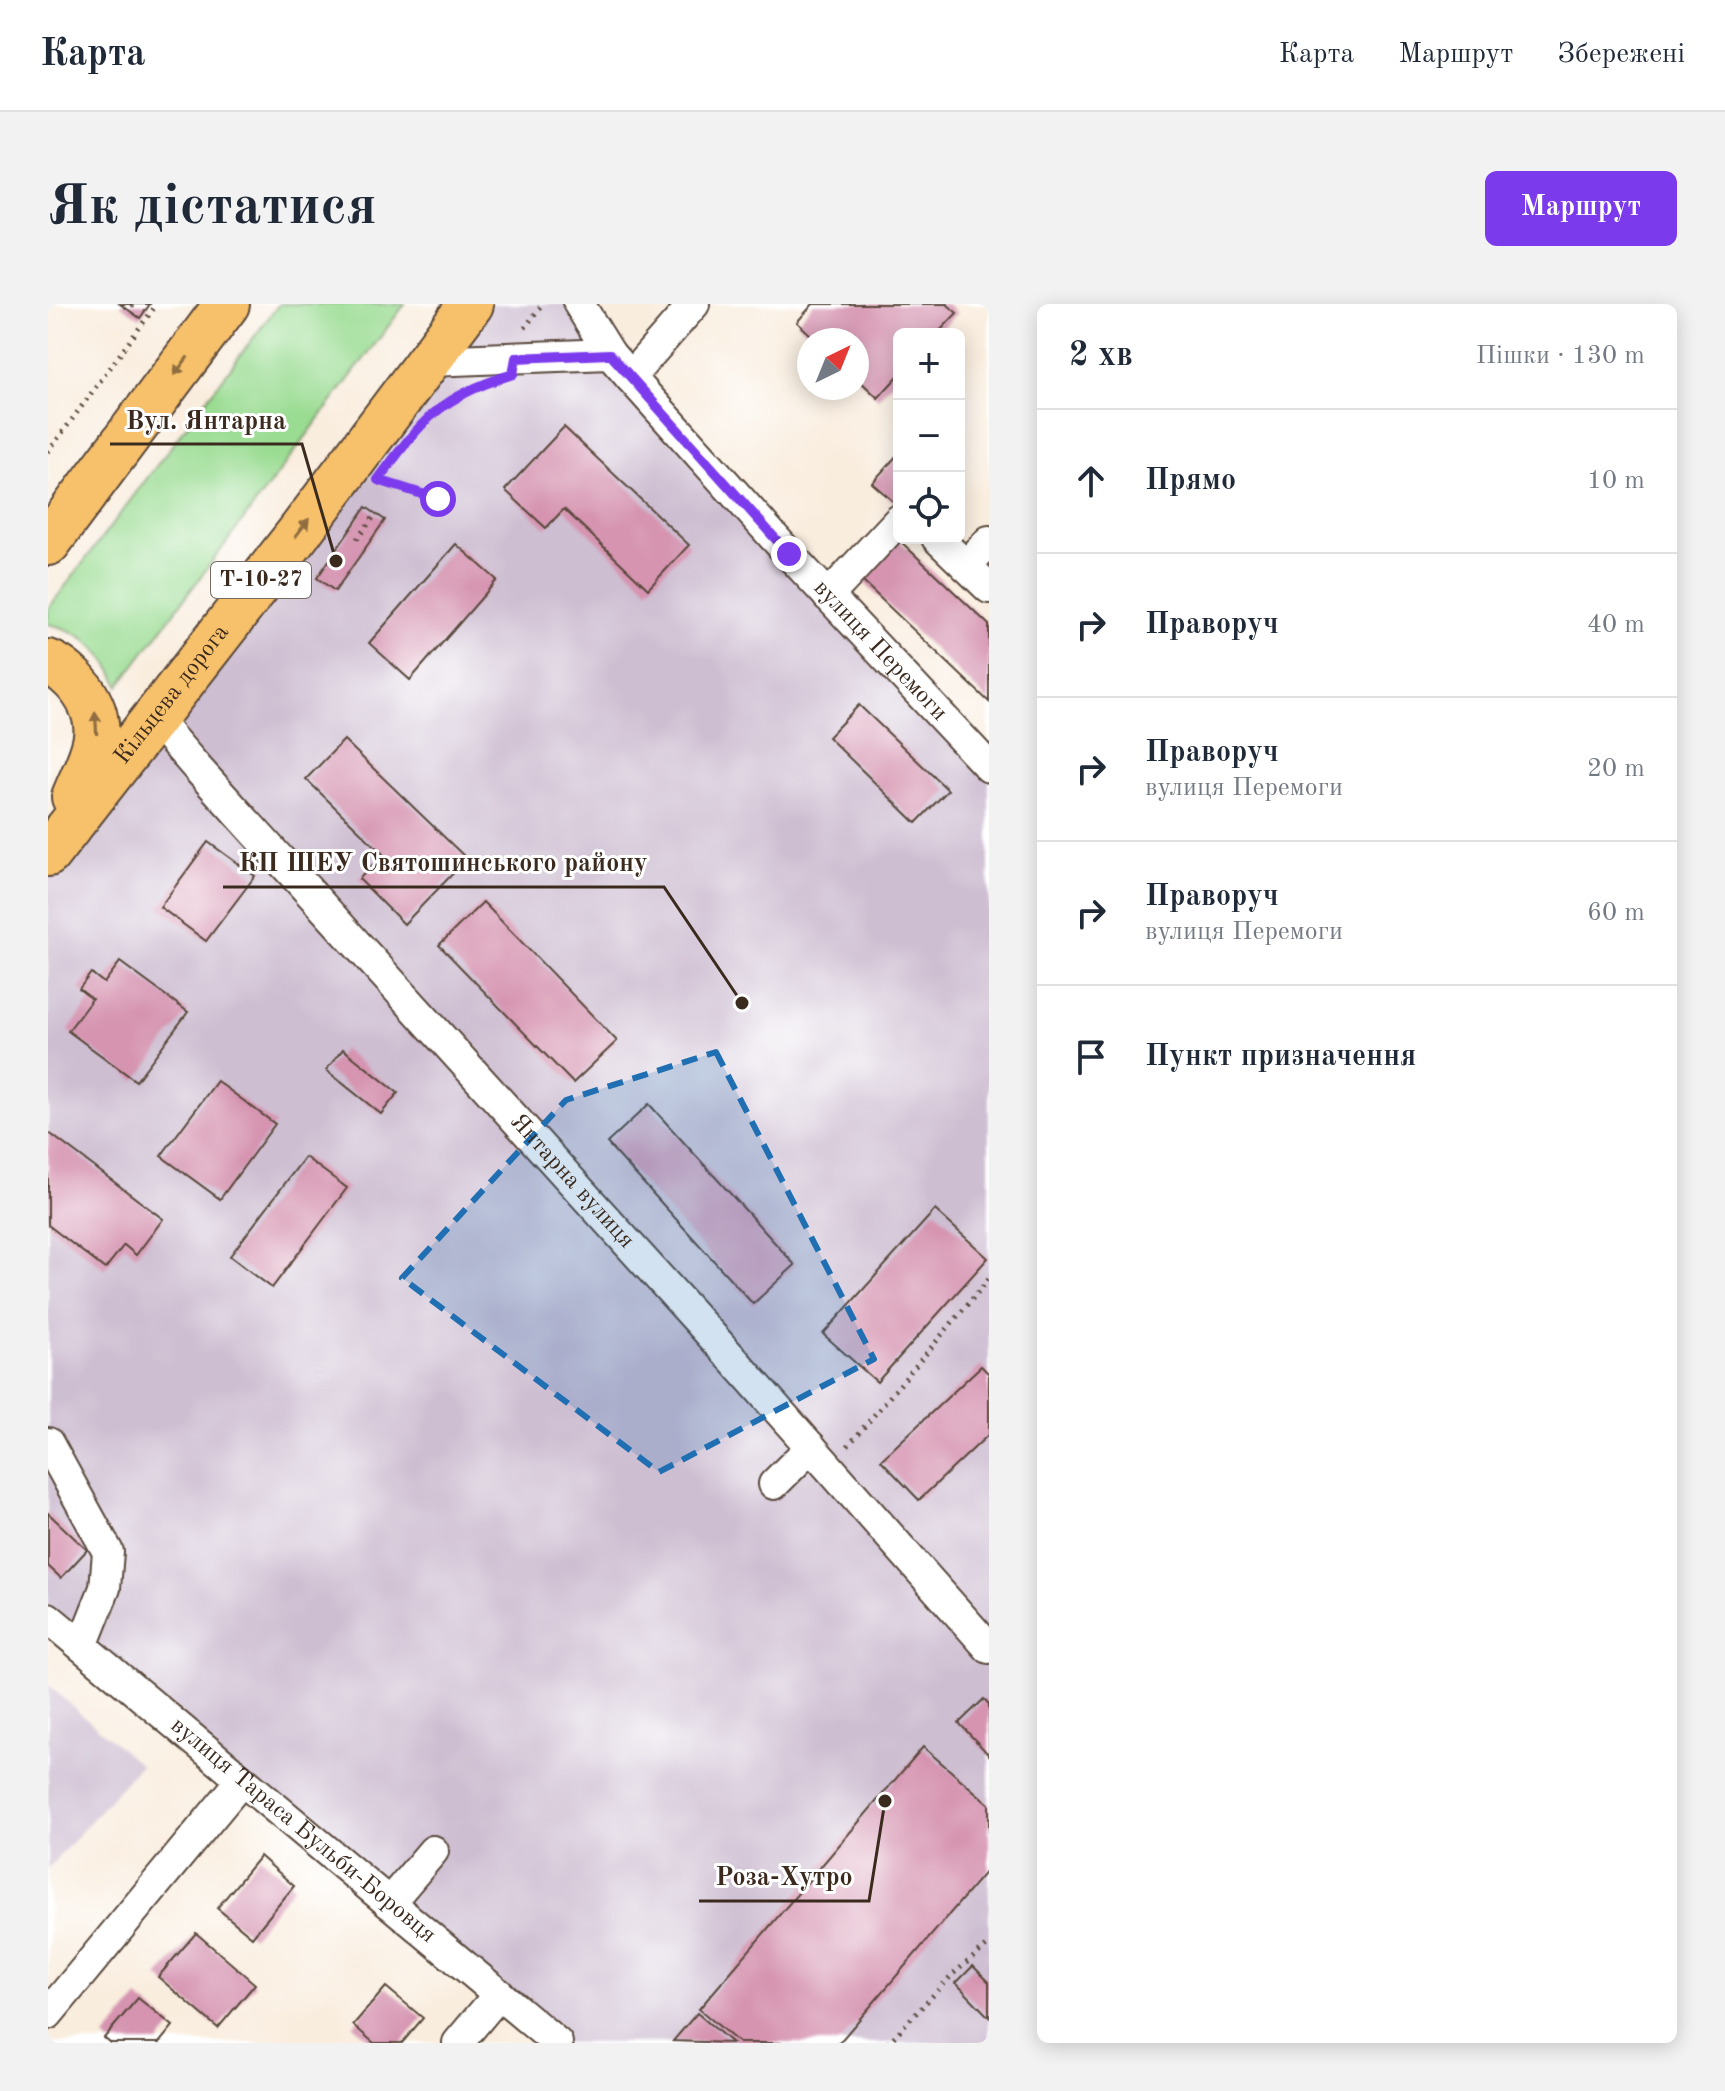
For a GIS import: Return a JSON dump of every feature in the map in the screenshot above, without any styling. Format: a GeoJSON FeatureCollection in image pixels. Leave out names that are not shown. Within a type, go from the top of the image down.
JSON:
{"type":"FeatureCollection","features":[{"type":"Feature","properties":{"kind":"highway"},"geometry":{"type":"LineString","coordinates":[[48,543],[227,304]]}},
{"type":"Feature","properties":{"kind":"highway","name":"Кільцева дорога"},"geometry":{"type":"LineString","coordinates":[[50,851],[471,304]]}},
{"type":"Feature","properties":{"kind":"highway"},"geometry":{"type":"LineString","coordinates":[[48,662],[76,681],[95,708],[97,741],[50,851]]}},
{"type":"Feature","properties":{"kind":"street","name":"вулиця Перемоги"},"geometry":{"type":"LineString","coordinates":[[579,304],[610,354],[630,377],[828,596],[984,752]]}},
{"type":"Feature","properties":{"kind":"street"},"geometry":{"type":"LineString","coordinates":[[630,377],[694,304]]}},
{"type":"Feature","properties":{"kind":"street"},"geometry":{"type":"LineString","coordinates":[[429,361],[610,354]]}},
{"type":"Feature","properties":{"kind":"street"},"geometry":{"type":"LineString","coordinates":[[828,596],[893,526]]}},
{"type":"Feature","properties":{"kind":"street"},"geometry":{"type":"LineString","coordinates":[[966,566],[989,541]]}},
{"type":"Feature","properties":{"kind":"street"},"geometry":{"type":"LineString","coordinates":[[943,544],[989,588]]}},
{"type":"Feature","properties":{"kind":"street","name":"Янтарна вулиця"},"geometry":{"type":"LineString","coordinates":[[154,718],[989,1648]]}},
{"type":"Feature","properties":{"kind":"street"},"geometry":{"type":"LineString","coordinates":[[48,1443],[108,1552],[105,1588],[82,1646]]}},
{"type":"Feature","properties":{"kind":"street"},"geometry":{"type":"LineString","coordinates":[[774,1484],[811,1447]]}},
{"type":"Feature","properties":{"kind":"street","name":"вулиця Тараса Бульби-Боровця"},"geometry":{"type":"LineString","coordinates":[[48,1618],[557,2043]]}},
{"type":"Feature","properties":{"kind":"street"},"geometry":{"type":"LineString","coordinates":[[48,2014],[242,1780]]}},
{"type":"Feature","properties":{"kind":"street"},"geometry":{"type":"LineString","coordinates":[[389,1903],[433,1851]]}},
{"type":"Feature","properties":{"kind":"street"},"geometry":{"type":"LineString","coordinates":[[458,2043],[499,1994]]}},
{"type":"Feature","properties":{"kind":"path"},"geometry":{"type":"LineString","coordinates":[[48,452],[157,304]]}},
{"type":"Feature","properties":{"kind":"path"},"geometry":{"type":"LineString","coordinates":[[440,406],[478,385],[513,374],[523,331],[542,304]]}},
{"type":"Feature","properties":{"kind":"path"},"geometry":{"type":"LineString","coordinates":[[386,469],[378,480],[438,499]]}},
{"type":"Feature","properties":{"kind":"path"},"geometry":{"type":"LineString","coordinates":[[357,539],[373,518]]}},
{"type":"Feature","properties":{"kind":"path"},"geometry":{"type":"LineString","coordinates":[[831,1470],[852,1440],[989,1279]]}},
{"type":"Feature","properties":{"kind":"path"},"geometry":{"type":"LineString","coordinates":[[888,2043],[953,1974],[989,1944]]}},
{"type":"Feature","properties":{"kind":"highlighted area"},"geometry":{"type":"Polygon","coordinates":[[[716,1052],[874,1359],[659,1472],[402,1278],[566,1100],[716,1052]]]}},
{"type":"Feature","properties":{"kind":"shaded area"},"geometry":{"type":"Polygon","coordinates":[[[471,304],[579,304],[989,767],[989,2043],[557,2043],[48,1618],[48,854],[471,304]]]}},
{"type":"Feature","properties":{"kind":"shaded area"},"geometry":{"type":"Polygon","coordinates":[[[48,1685],[140,1765],[48,1869],[48,1685]]]}},
{"type":"Feature","properties":{"kind":"green space"},"geometry":{"type":"Polygon","coordinates":[[[279,304],[405,304],[119,686],[108,664],[92,645],[72,632],[48,624],[48,609],[279,304]]]}},
{"type":"Feature","properties":{"kind":"building"},"geometry":{"type":"Polygon","coordinates":[[[120,304],[150,304],[140,318],[120,304]]]}},
{"type":"Feature","properties":{"kind":"building"},"geometry":{"type":"Polygon","coordinates":[[[813,304],[947,304],[957,313],[943,328],[893,328],[893,382],[878,398],[869,389],[869,328],[803,328],[797,322],[813,304]]]}},
{"type":"Feature","properties":{"kind":"building"},"geometry":{"type":"Polygon","coordinates":[[[564,427],[689,545],[648,589],[564,509],[546,528],[505,490],[564,427]]]}},
{"type":"Feature","properties":{"kind":"building"},"geometry":{"type":"Polygon","coordinates":[[[893,460],[893,501],[872,483],[893,460]]]}},
{"type":"Feature","properties":{"kind":"building"},"geometry":{"type":"Polygon","coordinates":[[[366,507],[385,520],[335,591],[317,578],[366,507]]]}},
{"type":"Feature","properties":{"kind":"building"},"geometry":{"type":"Polygon","coordinates":[[[893,542],[903,544],[989,625],[989,702],[859,578],[893,542]]]}},
{"type":"Feature","properties":{"kind":"building"},"geometry":{"type":"Polygon","coordinates":[[[456,544],[497,580],[410,680],[369,643],[456,544]]]}},
{"type":"Feature","properties":{"kind":"building"},"geometry":{"type":"Polygon","coordinates":[[[859,705],[948,790],[916,823],[828,737],[859,705]]]}},
{"type":"Feature","properties":{"kind":"building"},"geometry":{"type":"Polygon","coordinates":[[[344,740],[467,859],[404,924],[359,879],[383,854],[306,779],[344,740]]]}},
{"type":"Feature","properties":{"kind":"building"},"geometry":{"type":"Polygon","coordinates":[[[208,842],[255,876],[206,941],[160,907],[208,842]]]}},
{"type":"Feature","properties":{"kind":"building"},"geometry":{"type":"Polygon","coordinates":[[[483,902],[617,1041],[573,1083],[439,945],[483,902]]]}},
{"type":"Feature","properties":{"kind":"building"},"geometry":{"type":"Polygon","coordinates":[[[120,962],[188,1012],[136,1081],[68,1031],[92,999],[79,989],[91,973],[104,983],[120,962]]]}},
{"type":"Feature","properties":{"kind":"building"},"geometry":{"type":"Polygon","coordinates":[[[343,1049],[398,1093],[381,1114],[326,1070],[343,1049]]]}},
{"type":"Feature","properties":{"kind":"building"},"geometry":{"type":"Polygon","coordinates":[[[217,1081],[275,1124],[220,1199],[161,1156],[217,1081]]]}},
{"type":"Feature","properties":{"kind":"building"},"geometry":{"type":"Polygon","coordinates":[[[649,1104],[795,1265],[753,1304],[607,1143],[649,1104]]]}},
{"type":"Feature","properties":{"kind":"building"},"geometry":{"type":"Polygon","coordinates":[[[48,1132],[163,1219],[136,1255],[124,1245],[105,1269],[48,1225],[48,1132]]]}},
{"type":"Feature","properties":{"kind":"building"},"geometry":{"type":"Polygon","coordinates":[[[305,1157],[347,1188],[272,1288],[230,1256],[305,1157]]]}},
{"type":"Feature","properties":{"kind":"building"},"geometry":{"type":"Polygon","coordinates":[[[935,1210],[988,1258],[877,1382],[823,1334],[935,1210]]]}},
{"type":"Feature","properties":{"kind":"building"},"geometry":{"type":"Polygon","coordinates":[[[981,1366],[989,1374],[989,1434],[919,1500],[881,1460],[981,1366]]]}},
{"type":"Feature","properties":{"kind":"building"},"geometry":{"type":"Polygon","coordinates":[[[48,1513],[87,1550],[61,1578],[48,1566],[48,1513]]]}},
{"type":"Feature","properties":{"kind":"building"},"geometry":{"type":"Polygon","coordinates":[[[984,1699],[989,1704],[989,1755],[959,1723],[984,1699]]]}},
{"type":"Feature","properties":{"kind":"building"},"geometry":{"type":"Polygon","coordinates":[[[923,1747],[989,1804],[989,1868],[839,2043],[739,2043],[699,2009],[923,1747]]]}},
{"type":"Feature","properties":{"kind":"building"},"geometry":{"type":"Polygon","coordinates":[[[260,1856],[294,1886],[252,1937],[217,1908],[260,1856]]]}},
{"type":"Feature","properties":{"kind":"building"},"geometry":{"type":"Polygon","coordinates":[[[196,1933],[255,1984],[218,2028],[158,1977],[196,1933]]]}},
{"type":"Feature","properties":{"kind":"building"},"geometry":{"type":"Polygon","coordinates":[[[973,1966],[989,1982],[989,2017],[956,1983],[973,1966]]]}},
{"type":"Feature","properties":{"kind":"building"},"geometry":{"type":"Polygon","coordinates":[[[386,1987],[423,2018],[402,2043],[374,2043],[353,2025],[386,1987]]]}},
{"type":"Feature","properties":{"kind":"building"},"geometry":{"type":"Polygon","coordinates":[[[138,1998],[173,2026],[159,2043],[110,2043],[104,2038],[138,1998]]]}},
{"type":"Feature","properties":{"kind":"building"},"geometry":{"type":"Polygon","coordinates":[[[697,2013],[732,2043],[673,2041],[697,2013]]]}},
{"type":"Feature","properties":{"kind":"place","name":"Вул. Янтарна"},"geometry":{"type":"Point","coordinates":[336,561]}},
{"type":"Feature","properties":{"kind":"place","name":"КП ШЕУ Святошинського району"},"geometry":{"type":"Point","coordinates":[742,1003]}},
{"type":"Feature","properties":{"kind":"place","name":"Роза-Хутро"},"geometry":{"type":"Point","coordinates":[885,1801]}},
{"type":"Feature","properties":{"kind":"route"},"geometry":{"type":"LineString","coordinates":[[438,499],[378,480],[416,428],[440,406],[478,385],[513,374],[516,358],[610,354],[789,554]]}}]}
